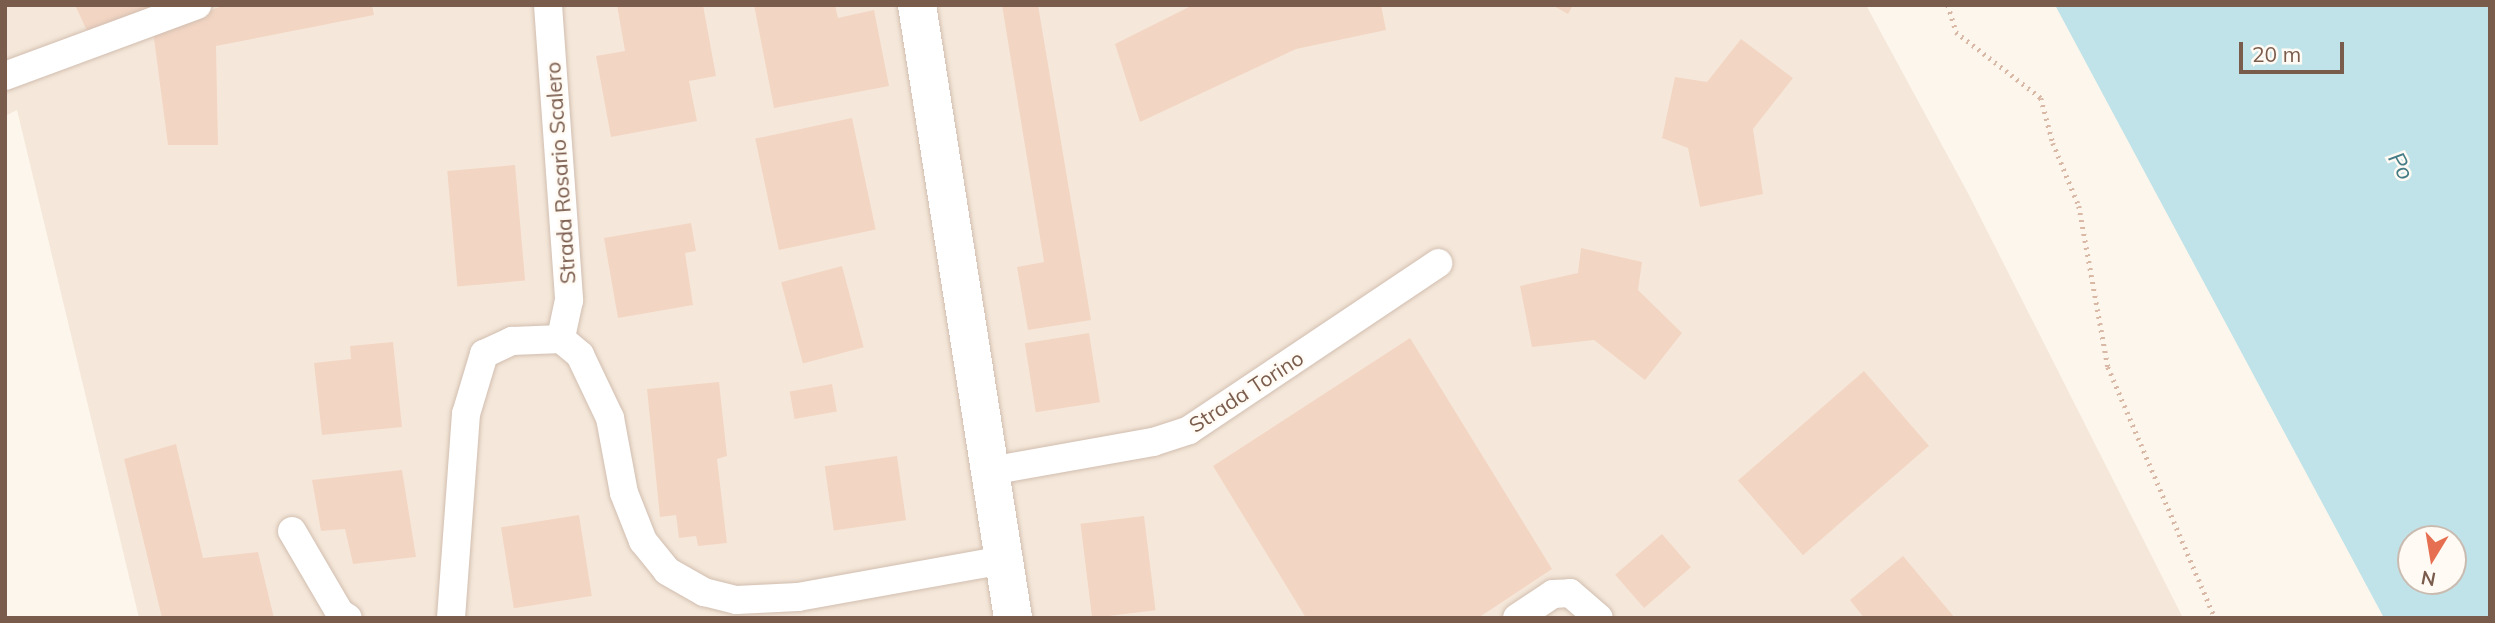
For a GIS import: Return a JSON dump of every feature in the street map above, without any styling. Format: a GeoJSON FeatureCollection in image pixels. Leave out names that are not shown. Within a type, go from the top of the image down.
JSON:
{"type":"FeatureCollection","features":[{"type":"Feature","properties":{"kind":"main road"},"geometry":{"type":"LineString","coordinates":[[917,5],[1013,618]]}},
{"type":"Feature","properties":{"kind":"street"},"geometry":{"type":"LineString","coordinates":[[5,76],[197,5]]}},
{"type":"Feature","properties":{"kind":"street","name":"Strada Rosario Scalero"},"geometry":{"type":"LineString","coordinates":[[548,5],[569,300],[561,339]]}},
{"type":"Feature","properties":{"kind":"street","name":"Strada Torino"},"geometry":{"type":"LineString","coordinates":[[990,471],[1153,442],[1189,430],[1438,263]]}},
{"type":"Feature","properties":{"kind":"street"},"geometry":{"type":"LineString","coordinates":[[451,618],[466,414],[484,354],[512,341],[561,339],[580,355],[610,418],[624,494],[643,541],[667,571],[704,592],[736,600],[798,597],[1004,560]]}},
{"type":"Feature","properties":{"kind":"street"},"geometry":{"type":"LineString","coordinates":[[292,531],[348,618]]}},
{"type":"Feature","properties":{"kind":"street"},"geometry":{"type":"LineString","coordinates":[[1517,618],[1553,594],[1570,593],[1599,618]]}},
{"type":"Feature","properties":{"kind":"path"},"geometry":{"type":"LineString","coordinates":[[1948,5],[1956,32],[2041,98],[2053,143],[2079,206],[2108,367],[2215,618]]}},
{"type":"Feature","properties":{"kind":"shaded area"},"geometry":{"type":"Polygon","coordinates":[[[5,5],[1866,5],[1969,195],[2183,618],[139,618],[17,110],[5,116],[5,5]]]}},
{"type":"Feature","properties":{"kind":"water","name":"Po"},"geometry":{"type":"Polygon","coordinates":[[[2055,5],[2490,5],[2490,618],[2384,618],[2055,5]]]}},
{"type":"Feature","properties":{"kind":"building"},"geometry":{"type":"Polygon","coordinates":[[[75,5],[159,5],[88,33],[75,5]]]}},
{"type":"Feature","properties":{"kind":"building"},"geometry":{"type":"Polygon","coordinates":[[[225,5],[372,5],[374,15],[216,46],[218,145],[168,145],[153,31],[225,5]]]}},
{"type":"Feature","properties":{"kind":"building"},"geometry":{"type":"Polygon","coordinates":[[[617,5],[703,5],[716,76],[689,81],[697,121],[611,137],[596,56],[625,51],[617,5]]]}},
{"type":"Feature","properties":{"kind":"building"},"geometry":{"type":"Polygon","coordinates":[[[754,5],[835,5],[838,18],[874,10],[889,86],[774,108],[754,5]]]}},
{"type":"Feature","properties":{"kind":"building"},"geometry":{"type":"Polygon","coordinates":[[[1002,5],[1038,5],[1091,320],[1028,330],[1017,267],[1044,262],[1002,5]]]}},
{"type":"Feature","properties":{"kind":"building"},"geometry":{"type":"Polygon","coordinates":[[[1193,5],[1381,5],[1386,30],[1296,49],[1140,122],[1115,44],[1193,5]]]}},
{"type":"Feature","properties":{"kind":"building"},"geometry":{"type":"Polygon","coordinates":[[[1552,5],[1573,5],[1568,14],[1552,5]]]}},
{"type":"Feature","properties":{"kind":"building"},"geometry":{"type":"Polygon","coordinates":[[[1741,39],[1793,78],[1753,129],[1763,194],[1700,207],[1688,148],[1662,138],[1675,77],[1707,82],[1741,39]]]}},
{"type":"Feature","properties":{"kind":"building"},"geometry":{"type":"Polygon","coordinates":[[[852,118],[876,230],[779,250],[755,139],[852,118]]]}},
{"type":"Feature","properties":{"kind":"building"},"geometry":{"type":"Polygon","coordinates":[[[515,165],[525,281],[457,286],[447,171],[515,165]]]}},
{"type":"Feature","properties":{"kind":"building"},"geometry":{"type":"Polygon","coordinates":[[[691,223],[696,251],[685,253],[693,305],[618,318],[604,238],[691,223]]]}},
{"type":"Feature","properties":{"kind":"building"},"geometry":{"type":"Polygon","coordinates":[[[1581,248],[1642,262],[1638,290],[1682,333],[1645,380],[1594,340],[1532,347],[1520,286],[1578,273],[1581,248]]]}},
{"type":"Feature","properties":{"kind":"building"},"geometry":{"type":"Polygon","coordinates":[[[842,266],[864,347],[803,363],[781,282],[842,266]]]}},
{"type":"Feature","properties":{"kind":"building"},"geometry":{"type":"Polygon","coordinates":[[[1089,333],[1100,402],[1036,412],[1025,343],[1089,333]]]}},
{"type":"Feature","properties":{"kind":"building"},"geometry":{"type":"Polygon","coordinates":[[[1410,338],[1552,569],[1478,618],[1306,618],[1213,466],[1410,338]]]}},
{"type":"Feature","properties":{"kind":"building"},"geometry":{"type":"Polygon","coordinates":[[[393,342],[402,427],[322,435],[314,363],[351,359],[350,346],[393,342]]]}},
{"type":"Feature","properties":{"kind":"building"},"geometry":{"type":"Polygon","coordinates":[[[1864,371],[1929,446],[1803,555],[1738,481],[1864,371]]]}},
{"type":"Feature","properties":{"kind":"building"},"geometry":{"type":"Polygon","coordinates":[[[719,382],[727,456],[717,459],[727,543],[698,546],[696,536],[679,538],[676,515],[660,517],[647,389],[719,382]]]}},
{"type":"Feature","properties":{"kind":"building"},"geometry":{"type":"Polygon","coordinates":[[[832,384],[837,412],[795,419],[790,391],[832,384]]]}},
{"type":"Feature","properties":{"kind":"building"},"geometry":{"type":"Polygon","coordinates":[[[176,444],[203,558],[258,552],[274,618],[162,618],[124,459],[176,444]]]}},
{"type":"Feature","properties":{"kind":"building"},"geometry":{"type":"Polygon","coordinates":[[[897,456],[906,520],[834,531],[825,466],[897,456]]]}},
{"type":"Feature","properties":{"kind":"building"},"geometry":{"type":"Polygon","coordinates":[[[402,470],[416,557],[353,564],[345,529],[321,531],[312,480],[402,470]]]}},
{"type":"Feature","properties":{"kind":"building"},"geometry":{"type":"Polygon","coordinates":[[[579,515],[592,596],[514,608],[501,527],[579,515]]]}},
{"type":"Feature","properties":{"kind":"building"},"geometry":{"type":"Polygon","coordinates":[[[1144,516],[1156,610],[1092,618],[1080,524],[1144,516]]]}},
{"type":"Feature","properties":{"kind":"building"},"geometry":{"type":"Polygon","coordinates":[[[1662,534],[1691,567],[1644,608],[1615,575],[1662,534]]]}},
{"type":"Feature","properties":{"kind":"building"},"geometry":{"type":"Polygon","coordinates":[[[1903,556],[1955,618],[1864,618],[1850,600],[1903,556]]]}}]}
